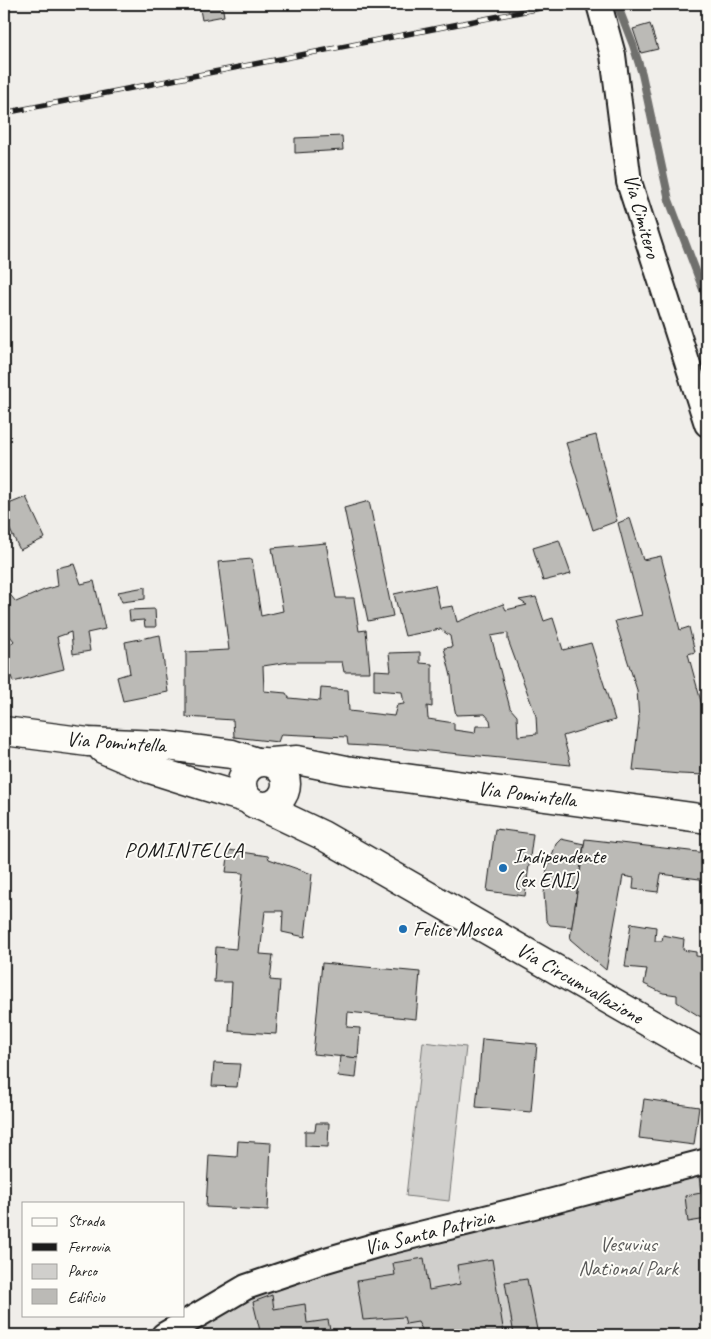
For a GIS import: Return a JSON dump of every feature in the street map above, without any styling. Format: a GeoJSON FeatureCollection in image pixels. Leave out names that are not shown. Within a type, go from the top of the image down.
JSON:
{"type":"FeatureCollection","features":[{"type":"Feature","properties":{"kind":"main road","name":"Via Pomintella"},"geometry":{"type":"LineString","coordinates":[[4,732],[88,742],[160,744],[232,754],[275,775],[346,770],[707,819]]}},
{"type":"Feature","properties":{"kind":"main road","name":"Via Circumvallazione"},"geometry":{"type":"LineString","coordinates":[[88,742],[150,769],[254,802],[322,835],[707,1056]]}},
{"type":"Feature","properties":{"kind":"main road"},"geometry":{"type":"LineString","coordinates":[[245,771],[275,775],[282,798],[276,803],[269,806],[254,802],[243,793],[242,778],[245,771]]}},
{"type":"Feature","properties":{"kind":"main road","name":"Via Circumvallazione"},"geometry":{"type":"LineString","coordinates":[[275,775],[322,835]]}},
{"type":"Feature","properties":{"kind":"street","name":"Via Cimitero"},"geometry":{"type":"LineString","coordinates":[[599,4],[613,55],[629,182],[707,424]]}},
{"type":"Feature","properties":{"kind":"street","name":"Via Santa Patrizia"},"geometry":{"type":"LineString","coordinates":[[164,1335],[246,1287],[326,1260],[384,1243],[707,1161]]}},
{"type":"Feature","properties":{"kind":"green space"},"geometry":{"type":"Polygon","coordinates":[[[423,1042],[466,1047],[449,1201],[406,1196],[423,1042]]]}},
{"type":"Feature","properties":{"kind":"green space","name":"Vesuvius National Park"},"geometry":{"type":"Polygon","coordinates":[[[707,1152],[707,1335],[154,1335],[267,1266],[516,1205],[707,1152]]]}},
{"type":"Feature","properties":{"kind":"building"},"geometry":{"type":"Polygon","coordinates":[[[199,4],[222,4],[224,16],[202,20],[199,4]]]}},
{"type":"Feature","properties":{"kind":"building"},"geometry":{"type":"Polygon","coordinates":[[[650,24],[658,49],[641,53],[633,29],[650,24]]]}},
{"type":"Feature","properties":{"kind":"building"},"geometry":{"type":"Polygon","coordinates":[[[342,136],[343,150],[295,153],[295,138],[342,136]]]}},
{"type":"Feature","properties":{"kind":"building"},"geometry":{"type":"Polygon","coordinates":[[[596,435],[617,521],[593,530],[566,443],[596,435]]]}},
{"type":"Feature","properties":{"kind":"building"},"geometry":{"type":"Polygon","coordinates":[[[26,497],[45,538],[20,550],[4,518],[4,506],[26,497]]]}},
{"type":"Feature","properties":{"kind":"building"},"geometry":{"type":"Polygon","coordinates":[[[369,501],[393,616],[368,621],[344,508],[369,501]]]}},
{"type":"Feature","properties":{"kind":"building"},"geometry":{"type":"Polygon","coordinates":[[[630,518],[643,560],[661,556],[680,630],[689,627],[695,652],[688,654],[705,716],[705,775],[633,770],[639,720],[637,690],[615,621],[642,615],[618,523],[630,518]]]}},
{"type":"Feature","properties":{"kind":"building"},"geometry":{"type":"Polygon","coordinates":[[[559,540],[571,574],[543,581],[533,548],[559,540]]]}},
{"type":"Feature","properties":{"kind":"building"},"geometry":{"type":"Polygon","coordinates":[[[326,543],[336,598],[354,598],[359,631],[366,630],[370,672],[344,672],[342,662],[289,662],[263,666],[264,691],[286,693],[289,698],[320,701],[321,688],[348,690],[349,711],[394,716],[397,705],[404,704],[402,692],[374,690],[374,670],[391,671],[389,653],[420,652],[420,663],[432,664],[432,707],[427,706],[428,719],[454,723],[454,730],[475,733],[476,726],[491,726],[490,720],[485,714],[456,715],[451,676],[444,648],[452,647],[450,636],[440,629],[405,636],[394,594],[435,585],[440,608],[453,606],[457,622],[503,604],[506,610],[527,605],[519,600],[536,597],[544,621],[553,618],[563,650],[591,643],[615,720],[563,736],[571,765],[399,748],[348,745],[347,737],[281,734],[278,742],[234,737],[233,720],[186,717],[186,652],[229,650],[218,562],[252,559],[261,616],[283,611],[272,548],[326,543]],[[508,633],[491,636],[510,708],[517,716],[518,736],[537,734],[536,716],[508,640],[508,633]]]}},
{"type":"Feature","properties":{"kind":"building"},"geometry":{"type":"Polygon","coordinates":[[[74,564],[81,584],[94,581],[105,629],[87,633],[90,651],[73,654],[71,632],[57,637],[64,669],[13,682],[4,655],[4,650],[14,641],[4,628],[4,587],[16,602],[58,586],[56,568],[74,564]]]}},
{"type":"Feature","properties":{"kind":"building"},"geometry":{"type":"Polygon","coordinates":[[[145,587],[145,599],[122,602],[118,592],[145,587]]]}},
{"type":"Feature","properties":{"kind":"building"},"geometry":{"type":"Polygon","coordinates":[[[155,609],[156,627],[145,627],[144,620],[130,621],[129,610],[155,609]]]}},
{"type":"Feature","properties":{"kind":"building"},"geometry":{"type":"Polygon","coordinates":[[[160,635],[168,692],[123,701],[117,677],[130,673],[125,642],[160,635]]]}},
{"type":"Feature","properties":{"kind":"building"},"geometry":{"type":"Polygon","coordinates":[[[495,829],[533,834],[525,896],[487,891],[495,829]]]}},
{"type":"Feature","properties":{"kind":"building"},"geometry":{"type":"Polygon","coordinates":[[[561,839],[584,844],[572,927],[550,925],[546,920],[544,894],[547,869],[556,844],[561,839]]]}},
{"type":"Feature","properties":{"kind":"building"},"geometry":{"type":"Polygon","coordinates":[[[585,839],[707,853],[707,880],[661,874],[658,892],[633,889],[634,878],[623,876],[606,970],[570,939],[585,839]]]}},
{"type":"Feature","properties":{"kind":"building"},"geometry":{"type":"Polygon","coordinates":[[[229,850],[268,856],[269,859],[312,874],[305,937],[282,932],[283,911],[265,911],[260,954],[273,955],[270,980],[280,981],[276,1034],[229,1031],[232,982],[214,982],[216,947],[236,949],[243,873],[226,872],[229,850]]]}},
{"type":"Feature","properties":{"kind":"building"},"geometry":{"type":"Polygon","coordinates":[[[631,923],[656,927],[655,941],[662,941],[663,935],[684,939],[683,950],[696,952],[696,956],[705,957],[705,961],[707,961],[707,1018],[699,1016],[677,1002],[677,995],[663,993],[644,984],[647,969],[625,967],[631,923]]]}},
{"type":"Feature","properties":{"kind":"building"},"geometry":{"type":"Polygon","coordinates":[[[322,963],[420,972],[416,1019],[348,1012],[347,1027],[360,1028],[358,1058],[313,1054],[322,963]]]}},
{"type":"Feature","properties":{"kind":"building"},"geometry":{"type":"Polygon","coordinates":[[[482,1039],[537,1044],[531,1112],[476,1107],[482,1039]]]}},
{"type":"Feature","properties":{"kind":"building"},"geometry":{"type":"Polygon","coordinates":[[[340,1056],[358,1058],[356,1078],[338,1076],[340,1056]]]}},
{"type":"Feature","properties":{"kind":"building"},"geometry":{"type":"Polygon","coordinates":[[[214,1063],[240,1064],[237,1087],[212,1086],[214,1063]]]}},
{"type":"Feature","properties":{"kind":"building"},"geometry":{"type":"Polygon","coordinates":[[[644,1099],[699,1107],[694,1145],[639,1138],[644,1099]]]}},
{"type":"Feature","properties":{"kind":"building"},"geometry":{"type":"Polygon","coordinates":[[[316,1123],[329,1123],[328,1147],[305,1146],[305,1131],[315,1131],[316,1123]]]}},
{"type":"Feature","properties":{"kind":"building"},"geometry":{"type":"Polygon","coordinates":[[[238,1141],[271,1143],[268,1210],[206,1207],[209,1155],[237,1157],[238,1141]]]}},
{"type":"Feature","properties":{"kind":"building"},"geometry":{"type":"Polygon","coordinates":[[[707,1175],[707,1219],[688,1222],[685,1196],[701,1193],[699,1176],[707,1175]]]}},
{"type":"Feature","properties":{"kind":"building"},"geometry":{"type":"Polygon","coordinates":[[[424,1258],[429,1290],[460,1284],[457,1265],[492,1259],[504,1334],[408,1335],[408,1333],[423,1331],[418,1322],[406,1324],[404,1317],[363,1320],[357,1281],[395,1275],[393,1263],[424,1258]]]}},
{"type":"Feature","properties":{"kind":"building"},"geometry":{"type":"Polygon","coordinates":[[[527,1279],[538,1335],[514,1335],[505,1282],[527,1279]]]}},
{"type":"Feature","properties":{"kind":"building"},"geometry":{"type":"Polygon","coordinates":[[[272,1295],[274,1309],[305,1304],[307,1323],[328,1320],[331,1335],[261,1335],[253,1302],[272,1295]]]}},
{"type":"Feature","properties":{"kind":"waterway"},"geometry":{"type":"LineString","coordinates":[[617,4],[642,74],[669,200],[707,300]]}},
{"type":"Feature","properties":{"kind":"railway"},"geometry":{"type":"LineString","coordinates":[[4,113],[561,4]]}},
{"type":"Feature","properties":{"kind":"place","name":"Indipendente (ex ENI)"},"geometry":{"type":"Point","coordinates":[503,868]}},
{"type":"Feature","properties":{"kind":"place","name":"Felice Mosca"},"geometry":{"type":"Point","coordinates":[403,929]}},
{"type":"Feature","properties":{"kind":"district","name":"POMINTELLA"},"geometry":{"type":"Point","coordinates":[184,850]}}]}
